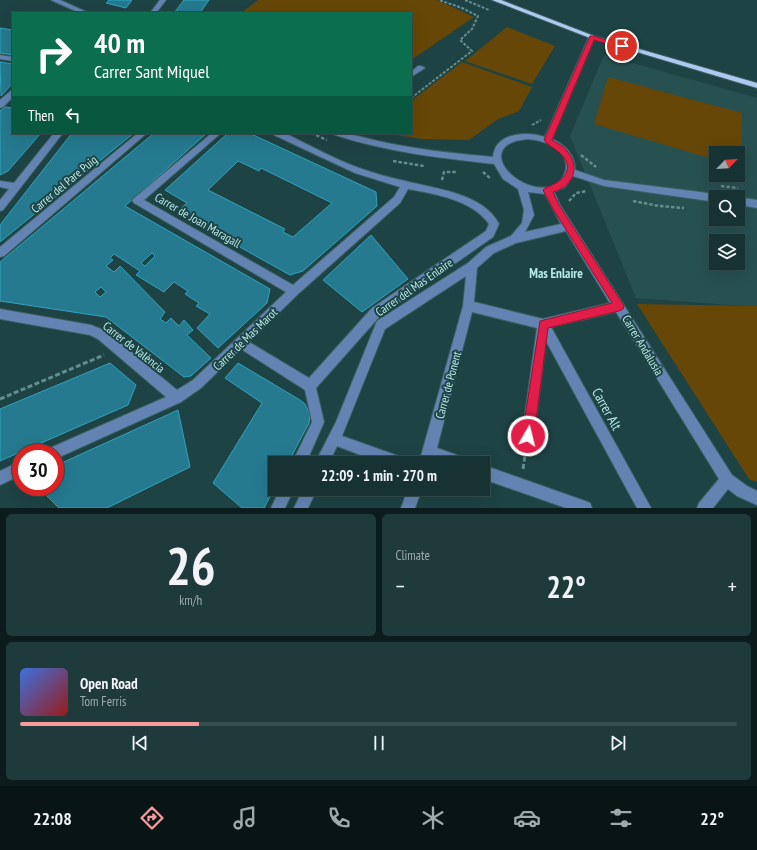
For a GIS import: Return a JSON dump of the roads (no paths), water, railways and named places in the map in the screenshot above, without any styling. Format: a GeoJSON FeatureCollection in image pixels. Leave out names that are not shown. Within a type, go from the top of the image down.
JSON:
{"type":"FeatureCollection","features":[{"type":"Feature","properties":{"kind":"main road"},"geometry":{"type":"LineString","coordinates":[[495,0],[592,37],[756,85]]}},
{"type":"Feature","properties":{"kind":"street"},"geometry":{"type":"LineString","coordinates":[[54,0],[84,12]]}},
{"type":"Feature","properties":{"kind":"street"},"geometry":{"type":"LineString","coordinates":[[154,12],[163,0]]}},
{"type":"Feature","properties":{"kind":"street"},"geometry":{"type":"LineString","coordinates":[[548,140],[592,37]]}},
{"type":"Feature","properties":{"kind":"street"},"geometry":{"type":"LineString","coordinates":[[0,57],[12,59]]}},
{"type":"Feature","properties":{"kind":"street"},"geometry":{"type":"LineString","coordinates":[[412,74],[421,68]]}},
{"type":"Feature","properties":{"kind":"street"},"geometry":{"type":"LineString","coordinates":[[1,103],[12,93]]}},
{"type":"Feature","properties":{"kind":"street"},"geometry":{"type":"LineString","coordinates":[[1,103],[12,103]]}},
{"type":"Feature","properties":{"kind":"street"},"geometry":{"type":"LineString","coordinates":[[0,207],[58,134]]}},
{"type":"Feature","properties":{"kind":"street","name":"Carrer del Pare Puig"},"geometry":{"type":"LineString","coordinates":[[0,253],[142,134]]}},
{"type":"Feature","properties":{"kind":"street","name":"Carrer de Joan Maragall"},"geometry":{"type":"LineString","coordinates":[[216,134],[137,200],[294,291]]}},
{"type":"Feature","properties":{"kind":"street","name":"Carrer del Mas Enlaire"},"geometry":{"type":"LineString","coordinates":[[279,134],[358,171],[406,185],[430,189],[474,204],[487,214],[494,224],[490,234],[376,312],[310,386]]}},
{"type":"Feature","properties":{"kind":"street"},"geometry":{"type":"LineString","coordinates":[[342,134],[371,144],[414,151],[497,160]]}},
{"type":"Feature","properties":{"kind":"street"},"geometry":{"type":"LineString","coordinates":[[528,136],[548,140],[558,146],[567,155],[571,165],[571,172],[568,179],[563,184],[548,190],[537,190],[522,187],[506,177],[501,171],[497,160],[497,155],[500,148],[511,139],[528,136]]}},
{"type":"Feature","properties":{"kind":"street"},"geometry":{"type":"LineString","coordinates":[[571,172],[604,183],[709,197]]}},
{"type":"Feature","properties":{"kind":"street"},"geometry":{"type":"LineString","coordinates":[[0,184],[16,187]]}},
{"type":"Feature","properties":{"kind":"street","name":"Carrer de Mas Marot"},"geometry":{"type":"LineString","coordinates":[[64,449],[176,398],[197,384],[294,291],[397,200],[406,185]]}},
{"type":"Feature","properties":{"kind":"street","name":"Carrer del Mas Enlaire"},"geometry":{"type":"LineString","coordinates":[[514,239],[526,226],[530,213],[522,187]]}},
{"type":"Feature","properties":{"kind":"street","name":"Carrer Andalusia"},"geometry":{"type":"LineString","coordinates":[[548,190],[556,207],[727,480],[742,491],[757,498]]}},
{"type":"Feature","properties":{"kind":"street"},"geometry":{"type":"LineString","coordinates":[[745,202],[757,204]]}},
{"type":"Feature","properties":{"kind":"street","name":"Carrer del Mas Enlaire"},"geometry":{"type":"LineString","coordinates":[[326,456],[334,439],[381,324],[472,266],[490,250],[514,239],[568,226]]}},
{"type":"Feature","properties":{"kind":"street","name":"Carrer de Ponent"},"geometry":{"type":"LineString","coordinates":[[428,456],[468,306],[472,266]]}},
{"type":"Feature","properties":{"kind":"street"},"geometry":{"type":"LineString","coordinates":[[468,306],[543,324],[619,306]]}},
{"type":"Feature","properties":{"kind":"street","name":"Carrer de València"},"geometry":{"type":"LineString","coordinates":[[0,314],[91,330],[102,335],[176,398]]}},
{"type":"Feature","properties":{"kind":"street"},"geometry":{"type":"LineString","coordinates":[[528,436],[543,324]]}},
{"type":"Feature","properties":{"kind":"street","name":"Carrer Alt"},"geometry":{"type":"LineString","coordinates":[[543,324],[644,508]]}},
{"type":"Feature","properties":{"kind":"street"},"geometry":{"type":"LineString","coordinates":[[241,343],[310,386],[318,422],[302,456]]}},
{"type":"Feature","properties":{"kind":"street"},"geometry":{"type":"LineString","coordinates":[[334,439],[380,456]]}},
{"type":"Feature","properties":{"kind":"street"},"geometry":{"type":"LineString","coordinates":[[0,478],[12,472]]}},
{"type":"Feature","properties":{"kind":"street"},"geometry":{"type":"LineString","coordinates":[[490,475],[585,508]]}},
{"type":"Feature","properties":{"kind":"street"},"geometry":{"type":"LineString","coordinates":[[704,508],[727,480]]}},
{"type":"Feature","properties":{"kind":"street"},"geometry":{"type":"LineString","coordinates":[[278,508],[284,496]]}},
{"type":"Feature","properties":{"kind":"street"},"geometry":{"type":"LineString","coordinates":[[301,508],[307,496]]}},
{"type":"Feature","properties":{"kind":"street"},"geometry":{"type":"LineString","coordinates":[[408,508],[412,496]]}},
{"type":"Feature","properties":{"kind":"district","name":"Mas Enlaire"},"geometry":{"type":"Point","coordinates":[556,273]}}]}
